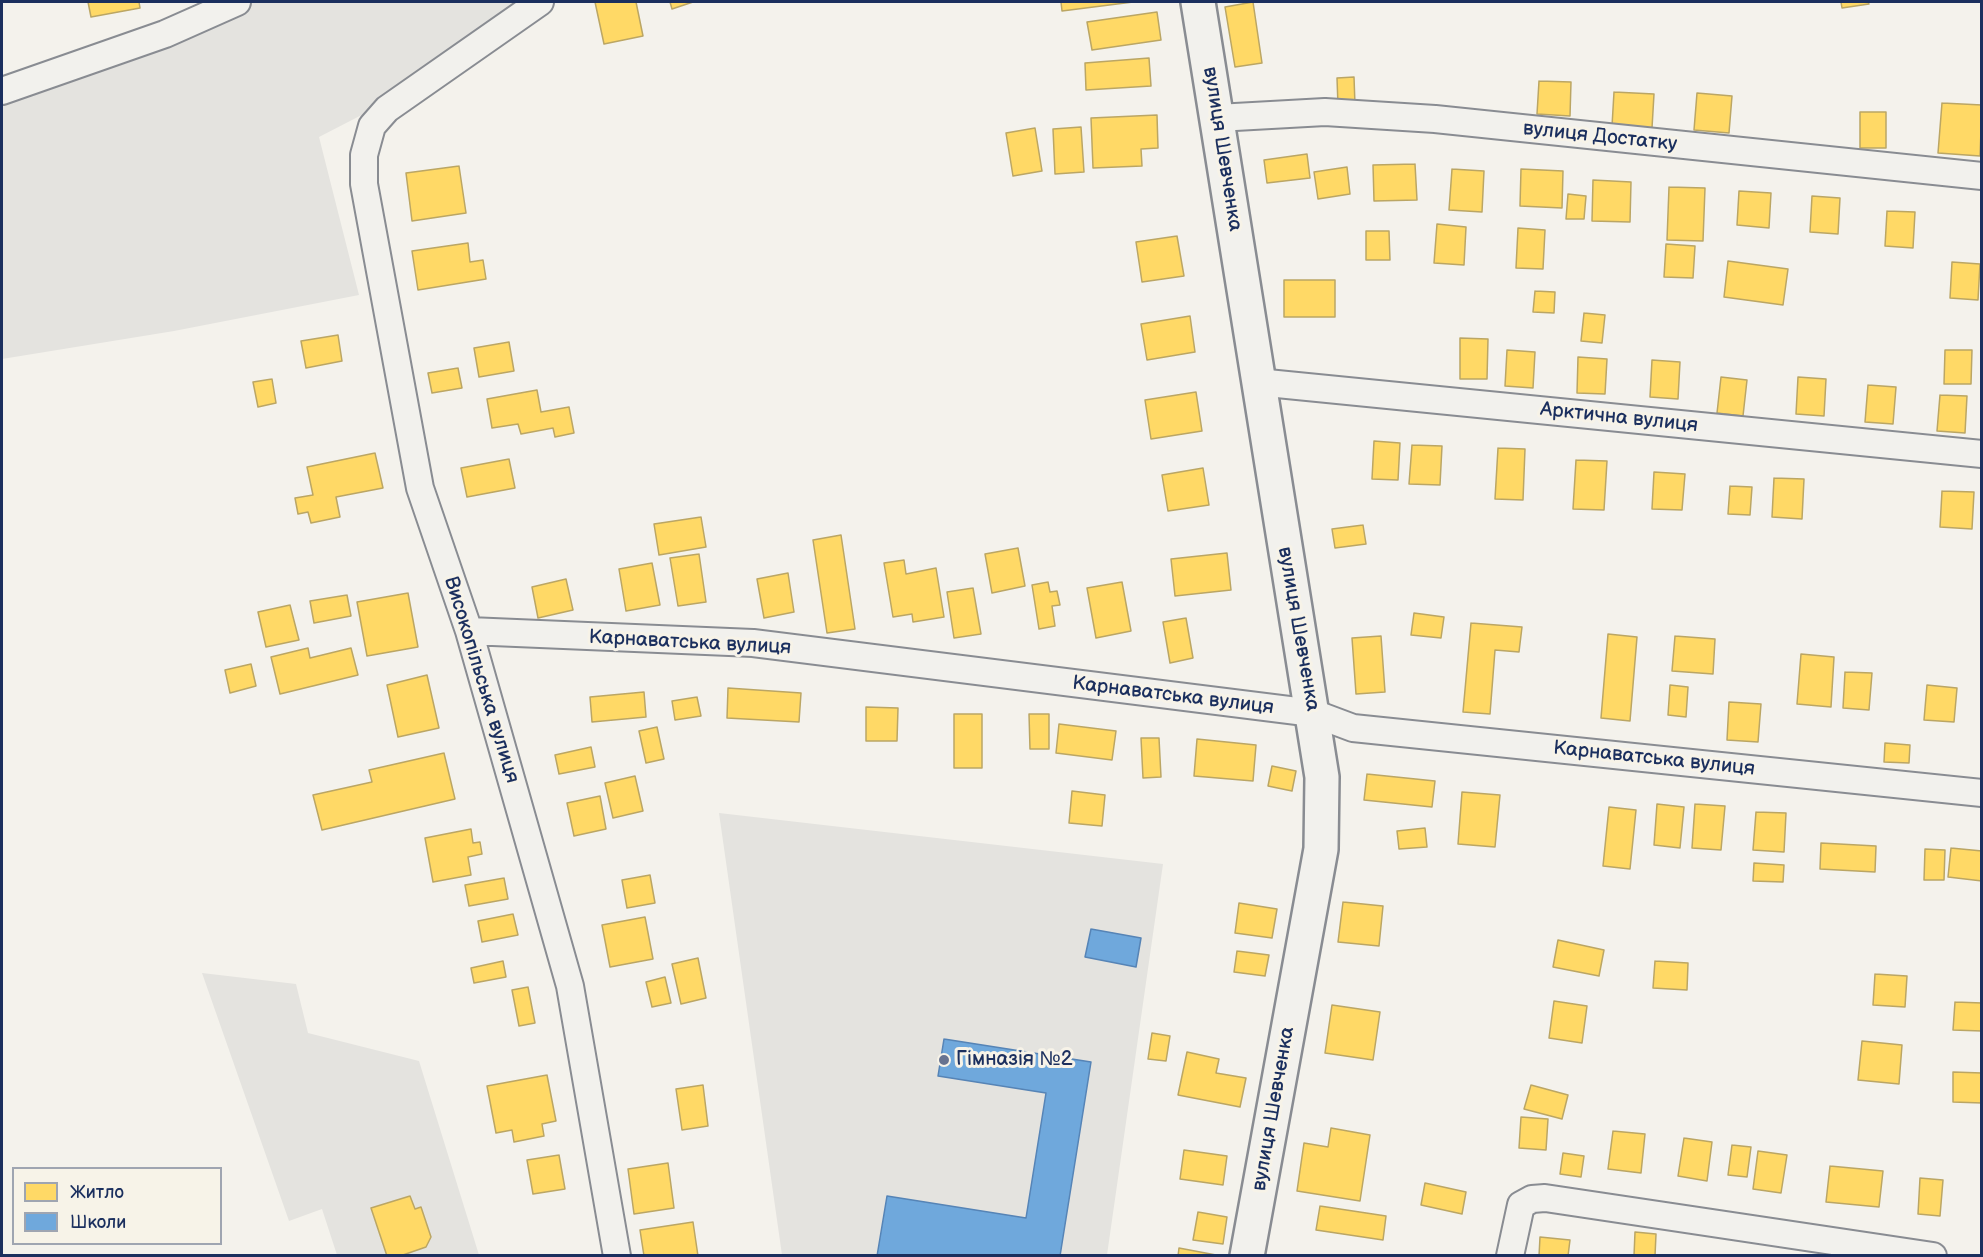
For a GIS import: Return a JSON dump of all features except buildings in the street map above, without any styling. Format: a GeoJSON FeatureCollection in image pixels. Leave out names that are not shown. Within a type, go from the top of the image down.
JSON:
{"type":"FeatureCollection","features":[{"type":"Feature","properties":{"kind":"street"},"geometry":{"type":"LineString","coordinates":[[2,91],[165,34],[237,2]]}},
{"type":"Feature","properties":{"kind":"street","name":"Високопільська вулиця"},"geometry":{"type":"LineString","coordinates":[[540,2],[387,109],[372,126],[364,155],[364,184],[420,488],[469,632],[570,986],[617,1256]]}},
{"type":"Feature","properties":{"kind":"street","name":"вулиця Шевченка"},"geometry":{"type":"LineString","coordinates":[[1198,2],[1322,777],[1321,849],[1247,1256]]}},
{"type":"Feature","properties":{"kind":"street","name":"вулиця Достатку"},"geometry":{"type":"LineString","coordinates":[[1217,118],[1325,112],[1435,119],[1982,176]]}},
{"type":"Feature","properties":{"kind":"street","name":"Арктична вулиця"},"geometry":{"type":"LineString","coordinates":[[1257,382],[1982,454]]}},
{"type":"Feature","properties":{"kind":"street","name":"Карнаватська вулиця"},"geometry":{"type":"LineString","coordinates":[[469,632],[753,643],[1312,713],[1353,728],[1982,793]]}},
{"type":"Feature","properties":{"kind":"street"},"geometry":{"type":"LineString","coordinates":[[1510,1256],[1521,1206],[1532,1198],[1545,1198],[1933,1256]]}},
{"type":"Feature","properties":{"kind":"shaded area"},"geometry":{"type":"Polygon","coordinates":[[[237,2],[521,2],[383,104],[319,137],[359,295],[174,331],[2,359],[2,91],[237,2]]]}},
{"type":"Feature","properties":{"kind":"shaded area","name":"Гімназія №2"},"geometry":{"type":"Polygon","coordinates":[[[719,813],[1163,864],[1107,1255],[782,1255],[719,813]]]}},
{"type":"Feature","properties":{"kind":"shaded area"},"geometry":{"type":"Polygon","coordinates":[[[202,973],[296,984],[308,1033],[419,1061],[479,1255],[337,1255],[322,1209],[289,1221],[202,973]]]}},
{"type":"Feature","properties":{"kind":"place","name":"Гімназія №2"},"geometry":{"type":"Point","coordinates":[944,1060]}}]}
